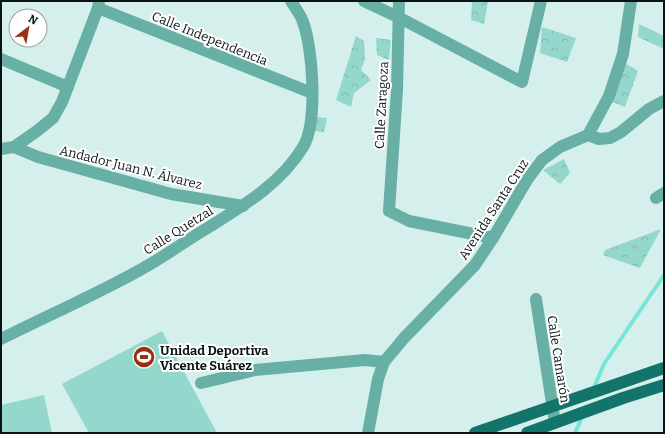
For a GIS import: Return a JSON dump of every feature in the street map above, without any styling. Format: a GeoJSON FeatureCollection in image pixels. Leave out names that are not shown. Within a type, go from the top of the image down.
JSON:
{"type":"FeatureCollection","features":[{"type":"Feature","properties":{"kind":"main road"},"geometry":{"type":"LineString","coordinates":[[475,433],[664,368]]}},
{"type":"Feature","properties":{"kind":"main road"},"geometry":{"type":"LineString","coordinates":[[527,433],[623,398],[664,385]]}},
{"type":"Feature","properties":{"kind":"street","name":"Calle Quetzal"},"geometry":{"type":"LineString","coordinates":[[1,339],[140,270],[243,206],[278,178],[291,164],[304,146],[310,128],[312,93],[309,42],[303,20],[291,1]]}},
{"type":"Feature","properties":{"kind":"street"},"geometry":{"type":"LineString","coordinates":[[364,1],[398,17],[522,82],[541,1]]}},
{"type":"Feature","properties":{"kind":"street","name":"Calle Zaragoza"},"geometry":{"type":"LineString","coordinates":[[399,1],[397,90],[389,211],[409,221],[493,238]]}},
{"type":"Feature","properties":{"kind":"street"},"geometry":{"type":"LineString","coordinates":[[631,1],[620,61],[609,96],[588,135],[599,140],[610,138],[621,132],[649,109],[664,101]]}},
{"type":"Feature","properties":{"kind":"street","name":"Calle Independencia"},"geometry":{"type":"LineString","coordinates":[[99,5],[312,93]]}},
{"type":"Feature","properties":{"kind":"street"},"geometry":{"type":"LineString","coordinates":[[1,148],[14,147],[53,118],[62,102],[99,5]]}},
{"type":"Feature","properties":{"kind":"street"},"geometry":{"type":"LineString","coordinates":[[1,59],[68,86]]}},
{"type":"Feature","properties":{"kind":"street","name":"Avenida Santa Cruz"},"geometry":{"type":"LineString","coordinates":[[368,433],[378,379],[384,362],[404,338],[474,265],[493,238],[527,180],[542,160],[560,147],[588,135]]}},
{"type":"Feature","properties":{"kind":"street","name":"Andador Juan N. Álvarez"},"geometry":{"type":"LineString","coordinates":[[14,147],[45,159],[171,194],[243,206]]}},
{"type":"Feature","properties":{"kind":"street","name":"Calle Camarón"},"geometry":{"type":"LineString","coordinates":[[536,299],[558,405],[555,423]]}},
{"type":"Feature","properties":{"kind":"street"},"geometry":{"type":"LineString","coordinates":[[201,383],[255,370],[365,360],[384,362]]}},
{"type":"Feature","properties":{"kind":"green space"},"geometry":{"type":"Polygon","coordinates":[[[472,1],[488,1],[484,24],[471,20],[472,1]]]}},
{"type":"Feature","properties":{"kind":"green space"},"geometry":{"type":"Polygon","coordinates":[[[639,24],[664,36],[664,49],[638,37],[639,24]]]}},
{"type":"Feature","properties":{"kind":"green space"},"geometry":{"type":"Polygon","coordinates":[[[542,27],[576,38],[567,62],[540,53],[542,27]]]}},
{"type":"Feature","properties":{"kind":"green space"},"geometry":{"type":"Polygon","coordinates":[[[356,36],[364,41],[365,59],[361,70],[371,80],[354,93],[351,107],[336,100],[356,36]]]}},
{"type":"Feature","properties":{"kind":"green space"},"geometry":{"type":"Polygon","coordinates":[[[376,38],[391,40],[389,60],[377,55],[376,38]]]}},
{"type":"Feature","properties":{"kind":"green space"},"geometry":{"type":"Polygon","coordinates":[[[623,62],[638,71],[625,107],[610,101],[623,62]]]}},
{"type":"Feature","properties":{"kind":"green space"},"geometry":{"type":"Polygon","coordinates":[[[317,117],[327,118],[324,132],[314,131],[317,117]]]}},
{"type":"Feature","properties":{"kind":"green space"},"geometry":{"type":"Polygon","coordinates":[[[564,159],[570,173],[560,184],[543,170],[564,159]]]}},
{"type":"Feature","properties":{"kind":"green space"},"geometry":{"type":"Polygon","coordinates":[[[661,229],[640,268],[603,255],[605,250],[661,229]]]}},
{"type":"Feature","properties":{"kind":"green space","name":"Unidad Deportiva Vicente Suárez"},"geometry":{"type":"Polygon","coordinates":[[[162,331],[217,433],[89,433],[62,384],[162,331]]]}},
{"type":"Feature","properties":{"kind":"green space"},"geometry":{"type":"Polygon","coordinates":[[[44,395],[52,433],[1,433],[1,405],[44,395]]]}},
{"type":"Feature","properties":{"kind":"waterway"},"geometry":{"type":"LineString","coordinates":[[593,390],[604,364],[664,275]]}},
{"type":"Feature","properties":{"kind":"waterway"},"geometry":{"type":"LineString","coordinates":[[575,433],[583,415]]}},
{"type":"Feature","properties":{"kind":"place","name":"Unidad Deportiva Vicente Suárez"},"geometry":{"type":"Point","coordinates":[144,357]}}]}
